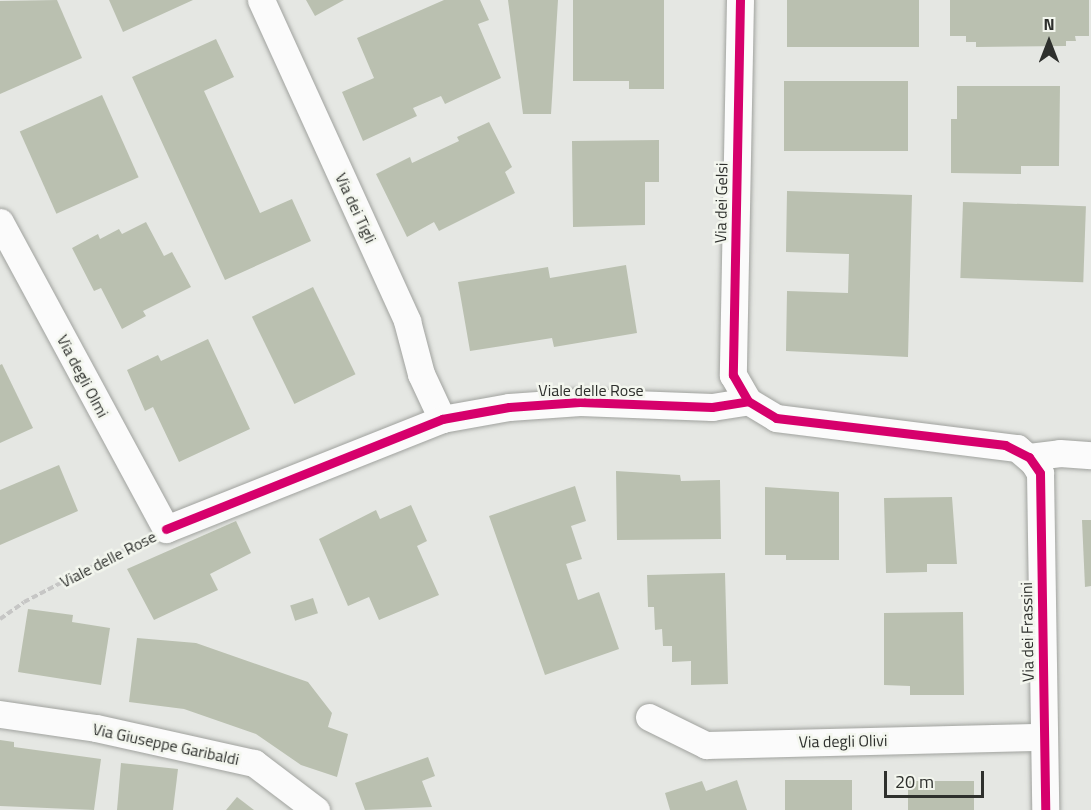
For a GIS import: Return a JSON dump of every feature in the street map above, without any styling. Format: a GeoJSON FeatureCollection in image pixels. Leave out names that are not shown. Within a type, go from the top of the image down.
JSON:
{"type":"FeatureCollection","features":[{"type":"Feature","properties":{"kind":"street","name":"Via dei Tigli"},"geometry":{"type":"LineString","coordinates":[[261,0],[407,321],[421,374],[442,419]]}},
{"type":"Feature","properties":{"kind":"street","name":"Via dei Gelsi"},"geometry":{"type":"LineString","coordinates":[[740,0],[733,375],[748,401]]}},
{"type":"Feature","properties":{"kind":"street","name":"Via degli Olmi"},"geometry":{"type":"LineString","coordinates":[[0,222],[166,529]]}},
{"type":"Feature","properties":{"kind":"street","name":"Viale delle Rose"},"geometry":{"type":"LineString","coordinates":[[166,529],[442,419],[509,408],[580,402],[712,407],[748,401]]}},
{"type":"Feature","properties":{"kind":"street"},"geometry":{"type":"LineString","coordinates":[[748,401],[776,418],[1005,445],[1029,458],[1060,453],[1091,455]]}},
{"type":"Feature","properties":{"kind":"street","name":"Via dei Frassini"},"geometry":{"type":"LineString","coordinates":[[1029,458],[1040,473],[1045,810]]}},
{"type":"Feature","properties":{"kind":"street","name":"Via Giuseppe Garibaldi"},"geometry":{"type":"LineString","coordinates":[[0,714],[96,728],[254,763],[316,810]]}},
{"type":"Feature","properties":{"kind":"street","name":"Via degli Olivi"},"geometry":{"type":"LineString","coordinates":[[649,717],[706,745],[1044,737]]}},
{"type":"Feature","properties":{"kind":"building"},"geometry":{"type":"Polygon","coordinates":[[[57,0],[82,58],[0,94],[0,1],[57,0]]]}},
{"type":"Feature","properties":{"kind":"building"},"geometry":{"type":"Polygon","coordinates":[[[109,0],[193,0],[123,32],[109,0]]]}},
{"type":"Feature","properties":{"kind":"building"},"geometry":{"type":"Polygon","coordinates":[[[306,0],[344,0],[315,16],[306,0]]]}},
{"type":"Feature","properties":{"kind":"building"},"geometry":{"type":"Polygon","coordinates":[[[444,0],[480,0],[489,20],[478,24],[501,78],[445,104],[441,96],[413,108],[417,116],[363,141],[342,92],[374,78],[357,38],[444,0]]]}},
{"type":"Feature","properties":{"kind":"building"},"geometry":{"type":"Polygon","coordinates":[[[508,0],[558,0],[551,114],[523,114],[508,0]]]}},
{"type":"Feature","properties":{"kind":"building"},"geometry":{"type":"Polygon","coordinates":[[[573,0],[664,0],[664,89],[629,89],[629,81],[573,81],[573,0]]]}},
{"type":"Feature","properties":{"kind":"building"},"geometry":{"type":"Polygon","coordinates":[[[787,0],[919,0],[919,47],[787,47],[787,0]]]}},
{"type":"Feature","properties":{"kind":"building"},"geometry":{"type":"Polygon","coordinates":[[[950,0],[1089,0],[1089,36],[1075,36],[1076,41],[1066,41],[1066,46],[976,47],[976,42],[966,42],[966,36],[950,36],[950,0]]]}},
{"type":"Feature","properties":{"kind":"building"},"geometry":{"type":"Polygon","coordinates":[[[216,39],[234,77],[204,91],[260,213],[292,199],[311,241],[225,280],[132,77],[216,39]]]}},
{"type":"Feature","properties":{"kind":"building"},"geometry":{"type":"Polygon","coordinates":[[[784,81],[908,81],[908,151],[784,151],[784,81]]]}},
{"type":"Feature","properties":{"kind":"building"},"geometry":{"type":"Polygon","coordinates":[[[957,86],[1060,86],[1059,166],[1021,166],[1021,174],[951,173],[951,119],[957,119],[957,86]]]}},
{"type":"Feature","properties":{"kind":"building"},"geometry":{"type":"Polygon","coordinates":[[[102,95],[139,177],[56,214],[20,132],[102,95]]]}},
{"type":"Feature","properties":{"kind":"building"},"geometry":{"type":"Polygon","coordinates":[[[489,122],[512,167],[505,172],[515,193],[439,231],[434,222],[407,237],[376,174],[410,157],[412,163],[459,141],[457,137],[489,122]]]}},
{"type":"Feature","properties":{"kind":"building"},"geometry":{"type":"Polygon","coordinates":[[[659,140],[659,182],[645,182],[645,225],[573,227],[572,141],[659,140]]]}},
{"type":"Feature","properties":{"kind":"building"},"geometry":{"type":"Polygon","coordinates":[[[787,191],[912,195],[908,357],[786,351],[787,291],[848,293],[849,254],[786,252],[787,191]]]}},
{"type":"Feature","properties":{"kind":"building"},"geometry":{"type":"Polygon","coordinates":[[[963,202],[1086,206],[1083,282],[960,278],[963,202]]]}},
{"type":"Feature","properties":{"kind":"building"},"geometry":{"type":"Polygon","coordinates":[[[146,222],[164,256],[172,252],[191,287],[143,311],[146,316],[122,329],[101,288],[94,291],[72,248],[98,234],[100,239],[119,229],[122,234],[146,222]]]}},
{"type":"Feature","properties":{"kind":"building"},"geometry":{"type":"Polygon","coordinates":[[[626,265],[637,333],[554,347],[552,338],[470,351],[458,282],[548,267],[550,278],[626,265]]]}},
{"type":"Feature","properties":{"kind":"building"},"geometry":{"type":"Polygon","coordinates":[[[313,287],[356,374],[294,404],[252,317],[313,287]]]}},
{"type":"Feature","properties":{"kind":"building"},"geometry":{"type":"Polygon","coordinates":[[[208,339],[250,429],[179,462],[153,407],[145,411],[127,370],[158,355],[161,361],[208,339]]]}},
{"type":"Feature","properties":{"kind":"building"},"geometry":{"type":"Polygon","coordinates":[[[2,364],[33,428],[0,443],[0,365],[2,364]]]}},
{"type":"Feature","properties":{"kind":"building"},"geometry":{"type":"Polygon","coordinates":[[[59,465],[78,511],[0,545],[0,490],[59,465]]]}},
{"type":"Feature","properties":{"kind":"building"},"geometry":{"type":"Polygon","coordinates":[[[616,471],[680,475],[681,481],[720,480],[721,539],[617,540],[616,471]]]}},
{"type":"Feature","properties":{"kind":"building"},"geometry":{"type":"Polygon","coordinates":[[[575,486],[586,521],[571,526],[582,559],[566,564],[578,600],[599,592],[619,649],[545,675],[489,516],[575,486]]]}},
{"type":"Feature","properties":{"kind":"building"},"geometry":{"type":"Polygon","coordinates":[[[765,487],[839,492],[839,560],[786,560],[786,555],[765,555],[765,487]]]}},
{"type":"Feature","properties":{"kind":"building"},"geometry":{"type":"Polygon","coordinates":[[[952,497],[957,564],[927,564],[927,572],[886,573],[884,498],[952,497]]]}},
{"type":"Feature","properties":{"kind":"building"},"geometry":{"type":"Polygon","coordinates":[[[411,505],[427,541],[417,546],[439,595],[379,620],[369,597],[348,606],[319,539],[376,510],[380,519],[411,505]]]}},
{"type":"Feature","properties":{"kind":"building"},"geometry":{"type":"Polygon","coordinates":[[[1082,520],[1091,520],[1091,586],[1085,587],[1082,520]]]}},
{"type":"Feature","properties":{"kind":"building"},"geometry":{"type":"Polygon","coordinates":[[[236,521],[251,553],[210,574],[218,590],[154,620],[127,569],[236,521]]]}},
{"type":"Feature","properties":{"kind":"building"},"geometry":{"type":"Polygon","coordinates":[[[725,573],[728,684],[691,685],[691,661],[672,662],[672,646],[663,646],[662,629],[655,630],[654,607],[648,607],[647,575],[725,573]]]}},
{"type":"Feature","properties":{"kind":"building"},"geometry":{"type":"Polygon","coordinates":[[[313,598],[318,613],[295,621],[290,605],[313,598]]]}},
{"type":"Feature","properties":{"kind":"building"},"geometry":{"type":"Polygon","coordinates":[[[28,609],[73,615],[72,622],[110,628],[101,685],[18,672],[28,609]]]}},
{"type":"Feature","properties":{"kind":"building"},"geometry":{"type":"Polygon","coordinates":[[[963,612],[964,695],[910,695],[910,686],[884,685],[884,613],[963,612]]]}},
{"type":"Feature","properties":{"kind":"building"},"geometry":{"type":"Polygon","coordinates":[[[137,638],[196,643],[308,682],[332,713],[328,727],[348,734],[337,777],[301,765],[256,734],[184,709],[129,702],[137,638]]]}},
{"type":"Feature","properties":{"kind":"building"},"geometry":{"type":"Polygon","coordinates":[[[0,740],[14,742],[14,747],[101,759],[94,810],[0,806],[0,740]]]}},
{"type":"Feature","properties":{"kind":"building"},"geometry":{"type":"Polygon","coordinates":[[[428,757],[435,776],[422,781],[432,807],[365,810],[355,783],[428,757]]]}},
{"type":"Feature","properties":{"kind":"building"},"geometry":{"type":"Polygon","coordinates":[[[121,763],[178,769],[173,810],[117,810],[121,763]]]}},
{"type":"Feature","properties":{"kind":"building"},"geometry":{"type":"Polygon","coordinates":[[[737,780],[747,810],[670,810],[665,793],[702,781],[706,791],[737,780]]]}},
{"type":"Feature","properties":{"kind":"building"},"geometry":{"type":"Polygon","coordinates":[[[785,780],[852,780],[852,810],[785,810],[785,780]]]}},
{"type":"Feature","properties":{"kind":"building"},"geometry":{"type":"Polygon","coordinates":[[[908,781],[974,781],[974,810],[908,810],[908,781]]]}},
{"type":"Feature","properties":{"kind":"building"},"geometry":{"type":"Polygon","coordinates":[[[237,797],[254,810],[226,810],[237,797]]]}},
{"type":"Feature","properties":{"kind":"cycle path"},"geometry":{"type":"LineString","coordinates":[[740,0],[733,375],[748,401]]}},
{"type":"Feature","properties":{"kind":"cycle path"},"geometry":{"type":"LineString","coordinates":[[166,529],[442,419],[509,407],[580,402],[712,407],[748,401],[776,418],[1005,445],[1029,457],[1040,473],[1045,810]]}}]}
